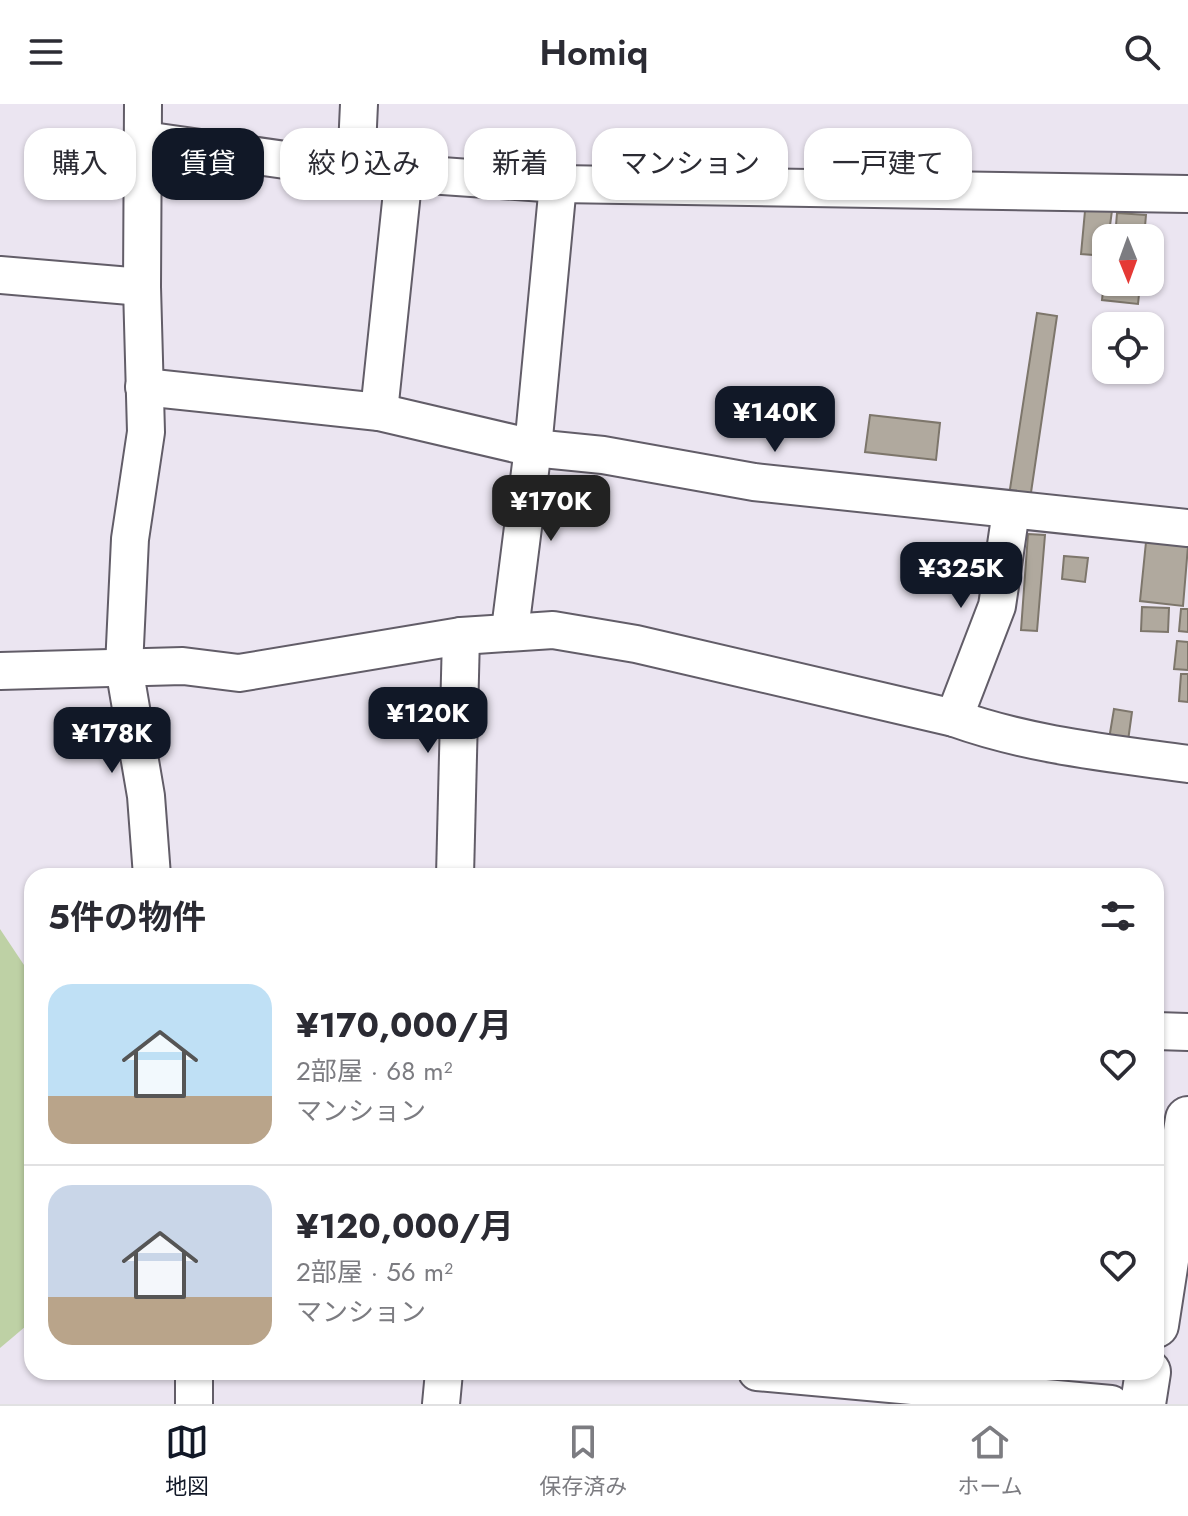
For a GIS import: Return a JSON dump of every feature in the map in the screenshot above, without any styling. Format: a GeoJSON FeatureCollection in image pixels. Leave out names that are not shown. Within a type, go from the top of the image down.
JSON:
{"type":"FeatureCollection","features":[{"type":"Feature","properties":{"kind":"main road"},"geometry":{"type":"LineString","coordinates":[[1164,1290],[1180,1220],[1188,1119]]}},
{"type":"Feature","properties":{"kind":"main road"},"geometry":{"type":"LineString","coordinates":[[1143,1404],[1147,1380]]}},
{"type":"Feature","properties":{"kind":"street"},"geometry":{"type":"LineString","coordinates":[[143,104],[142,287],[146,432],[130,539],[124,667],[146,796],[151,868]]}},
{"type":"Feature","properties":{"kind":"street"},"geometry":{"type":"LineString","coordinates":[[358,128],[359,104]]}},
{"type":"Feature","properties":{"kind":"street"},"geometry":{"type":"LineString","coordinates":[[144,140],[280,159]]}},
{"type":"Feature","properties":{"kind":"street"},"geometry":{"type":"LineString","coordinates":[[576,184],[1188,194]]}},
{"type":"Feature","properties":{"kind":"street"},"geometry":{"type":"LineString","coordinates":[[379,412],[401,200]]}},
{"type":"Feature","properties":{"kind":"street"},"geometry":{"type":"LineString","coordinates":[[510,630],[533,448],[556,200]]}},
{"type":"Feature","properties":{"kind":"street"},"geometry":{"type":"LineString","coordinates":[[0,275],[142,287]]}},
{"type":"Feature","properties":{"kind":"street"},"geometry":{"type":"LineString","coordinates":[[144,387],[379,412],[533,448],[603,455],[754,482],[1188,528]]}},
{"type":"Feature","properties":{"kind":"street"},"geometry":{"type":"LineString","coordinates":[[954,718],[997,606],[1011,511]]}},
{"type":"Feature","properties":{"kind":"street"},"geometry":{"type":"LineString","coordinates":[[0,671],[183,666],[239,673],[461,636],[510,630],[553,630],[636,644],[1084,750],[1188,764]]}},
{"type":"Feature","properties":{"kind":"street"},"geometry":{"type":"LineString","coordinates":[[455,868],[461,636]]}},
{"type":"Feature","properties":{"kind":"street"},"geometry":{"type":"LineString","coordinates":[[1164,1031],[1188,1032]]}},
{"type":"Feature","properties":{"kind":"street"},"geometry":{"type":"LineString","coordinates":[[194,1380],[194,1404]]}},
{"type":"Feature","properties":{"kind":"street"},"geometry":{"type":"LineString","coordinates":[[441,1404],[443,1380]]}},
{"type":"Feature","properties":{"kind":"street"},"geometry":{"type":"LineString","coordinates":[[846,1380],[1111,1404]]}},
{"type":"Feature","properties":{"kind":"green space"},"geometry":{"type":"Polygon","coordinates":[[[0,929],[24,965],[24,1328],[0,1348],[0,929]]]}},
{"type":"Feature","properties":{"kind":"building"},"geometry":{"type":"Polygon","coordinates":[[[1086,200],[1113,203],[1110,224],[1092,224],[1092,255],[1081,254],[1086,200]]]}},
{"type":"Feature","properties":{"kind":"building"},"geometry":{"type":"Polygon","coordinates":[[[1117,213],[1146,215],[1145,224],[1116,224],[1117,213]]]}},
{"type":"Feature","properties":{"kind":"building"},"geometry":{"type":"Polygon","coordinates":[[[1102,296],[1139,296],[1138,304],[1102,300],[1102,296]]]}},
{"type":"Feature","properties":{"kind":"building"},"geometry":{"type":"Polygon","coordinates":[[[1037,313],[1057,316],[1029,506],[1008,502],[1037,313]]]}},
{"type":"Feature","properties":{"kind":"building"},"geometry":{"type":"Polygon","coordinates":[[[870,415],[940,423],[936,460],[865,452],[870,415]]]}},
{"type":"Feature","properties":{"kind":"building"},"geometry":{"type":"Polygon","coordinates":[[[1028,534],[1045,535],[1037,631],[1021,630],[1028,534]]]}},
{"type":"Feature","properties":{"kind":"building"},"geometry":{"type":"Polygon","coordinates":[[[1146,542],[1188,546],[1183,606],[1140,601],[1146,542]]]}},
{"type":"Feature","properties":{"kind":"building"},"geometry":{"type":"Polygon","coordinates":[[[1064,556],[1088,558],[1085,582],[1062,579],[1064,556]]]}},
{"type":"Feature","properties":{"kind":"building"},"geometry":{"type":"Polygon","coordinates":[[[1142,607],[1169,608],[1168,632],[1141,631],[1142,607]]]}},
{"type":"Feature","properties":{"kind":"building"},"geometry":{"type":"Polygon","coordinates":[[[1181,609],[1188,609],[1188,632],[1179,631],[1181,609]]]}},
{"type":"Feature","properties":{"kind":"building"},"geometry":{"type":"Polygon","coordinates":[[[1177,641],[1188,642],[1188,670],[1174,669],[1177,641]]]}},
{"type":"Feature","properties":{"kind":"building"},"geometry":{"type":"Polygon","coordinates":[[[1181,674],[1188,674],[1188,702],[1179,701],[1181,674]]]}},
{"type":"Feature","properties":{"kind":"building"},"geometry":{"type":"Polygon","coordinates":[[[1114,709],[1132,712],[1127,748],[1108,745],[1114,709]]]}}]}
